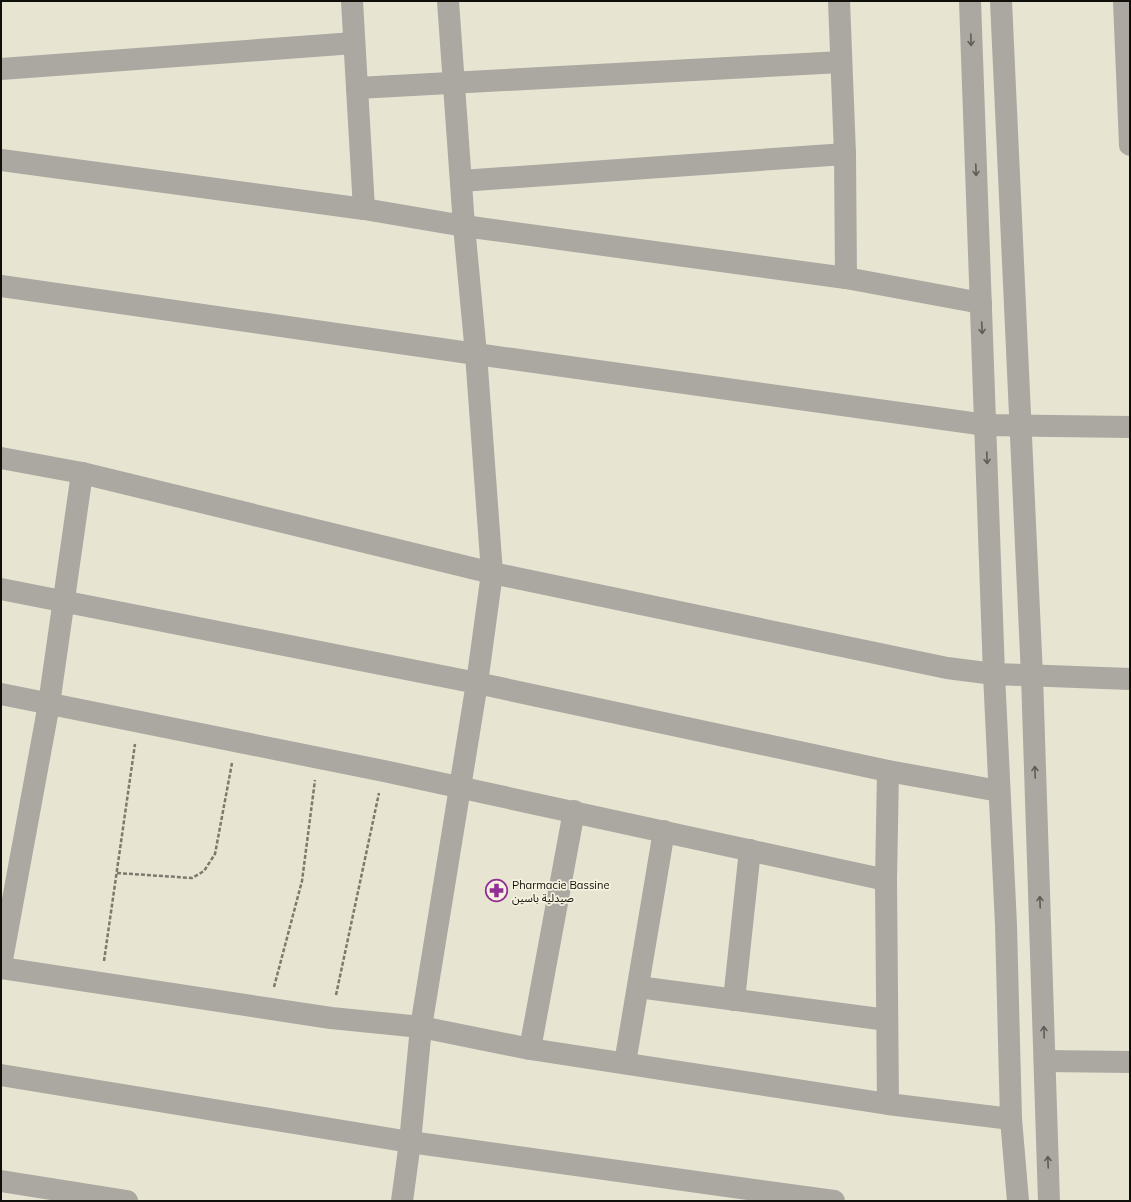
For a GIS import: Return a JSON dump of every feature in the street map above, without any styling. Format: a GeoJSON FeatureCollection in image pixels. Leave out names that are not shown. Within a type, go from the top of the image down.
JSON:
{"type":"FeatureCollection","features":[{"type":"Feature","properties":{"kind":"street"},"geometry":{"type":"LineString","coordinates":[[352,1],[364,209]]}},
{"type":"Feature","properties":{"kind":"street"},"geometry":{"type":"LineString","coordinates":[[402,1201],[410,1142],[421,1027],[477,683],[492,573],[476,354],[464,226],[448,1]]}},
{"type":"Feature","properties":{"kind":"street"},"geometry":{"type":"LineString","coordinates":[[839,1],[845,154],[846,278]]}},
{"type":"Feature","properties":{"kind":"street"},"geometry":{"type":"LineString","coordinates":[[970,1],[994,674],[1006,925],[1011,1119],[1018,1201]]}},
{"type":"Feature","properties":{"kind":"street"},"geometry":{"type":"LineString","coordinates":[[1001,1],[1032,676],[1049,1201]]}},
{"type":"Feature","properties":{"kind":"street"},"geometry":{"type":"LineString","coordinates":[[1124,1],[1130,145]]}},
{"type":"Feature","properties":{"kind":"street"},"geometry":{"type":"LineString","coordinates":[[1,69],[354,43]]}},
{"type":"Feature","properties":{"kind":"street"},"geometry":{"type":"LineString","coordinates":[[357,88],[841,62]]}},
{"type":"Feature","properties":{"kind":"street"},"geometry":{"type":"LineString","coordinates":[[461,181],[845,154]]}},
{"type":"Feature","properties":{"kind":"street"},"geometry":{"type":"LineString","coordinates":[[1,160],[364,209],[464,226],[846,278],[981,302]]}},
{"type":"Feature","properties":{"kind":"street"},"geometry":{"type":"LineString","coordinates":[[1,286],[986,425],[1130,427]]}},
{"type":"Feature","properties":{"kind":"street"},"geometry":{"type":"LineString","coordinates":[[1,458],[82,473],[492,573],[947,668],[994,674],[1130,679]]}},
{"type":"Feature","properties":{"kind":"street"},"geometry":{"type":"LineString","coordinates":[[1,964],[50,704],[63,601],[82,473]]}},
{"type":"Feature","properties":{"kind":"street"},"geometry":{"type":"LineString","coordinates":[[1,589],[477,683],[888,771],[999,791]]}},
{"type":"Feature","properties":{"kind":"street"},"geometry":{"type":"LineString","coordinates":[[1,694],[384,771],[574,811],[886,880]]}},
{"type":"Feature","properties":{"kind":"street"},"geometry":{"type":"LineString","coordinates":[[888,771],[886,880],[888,1104]]}},
{"type":"Feature","properties":{"kind":"street"},"geometry":{"type":"LineString","coordinates":[[530,1049],[574,811]]}},
{"type":"Feature","properties":{"kind":"street"},"geometry":{"type":"LineString","coordinates":[[625,1064],[664,831]]}},
{"type":"Feature","properties":{"kind":"street"},"geometry":{"type":"LineString","coordinates":[[734,1000],[750,850]]}},
{"type":"Feature","properties":{"kind":"street"},"geometry":{"type":"LineString","coordinates":[[1,968],[331,1018],[421,1027],[530,1049],[625,1064],[888,1104],[1011,1119]]}},
{"type":"Feature","properties":{"kind":"street"},"geometry":{"type":"LineString","coordinates":[[638,987],[887,1020]]}},
{"type":"Feature","properties":{"kind":"street"},"geometry":{"type":"LineString","coordinates":[[1045,1061],[1130,1062]]}},
{"type":"Feature","properties":{"kind":"street"},"geometry":{"type":"LineString","coordinates":[[1,1076],[410,1142],[834,1201]]}},
{"type":"Feature","properties":{"kind":"street"},"geometry":{"type":"LineString","coordinates":[[1,1181],[127,1201]]}},
{"type":"Feature","properties":{"kind":"path"},"geometry":{"type":"LineString","coordinates":[[101,983],[138,722]]}},
{"type":"Feature","properties":{"kind":"path"},"geometry":{"type":"LineString","coordinates":[[117,873],[192,878],[204,871],[215,854],[236,741]]}},
{"type":"Feature","properties":{"kind":"path"},"geometry":{"type":"LineString","coordinates":[[269,1008],[302,881],[318,758]]}},
{"type":"Feature","properties":{"kind":"path"},"geometry":{"type":"LineString","coordinates":[[331,1018],[384,771]]}},
{"type":"Feature","properties":{"kind":"place","name":"Pharmacie Bassine صيدلية باسين"},"geometry":{"type":"Point","coordinates":[496,891]}}]}
